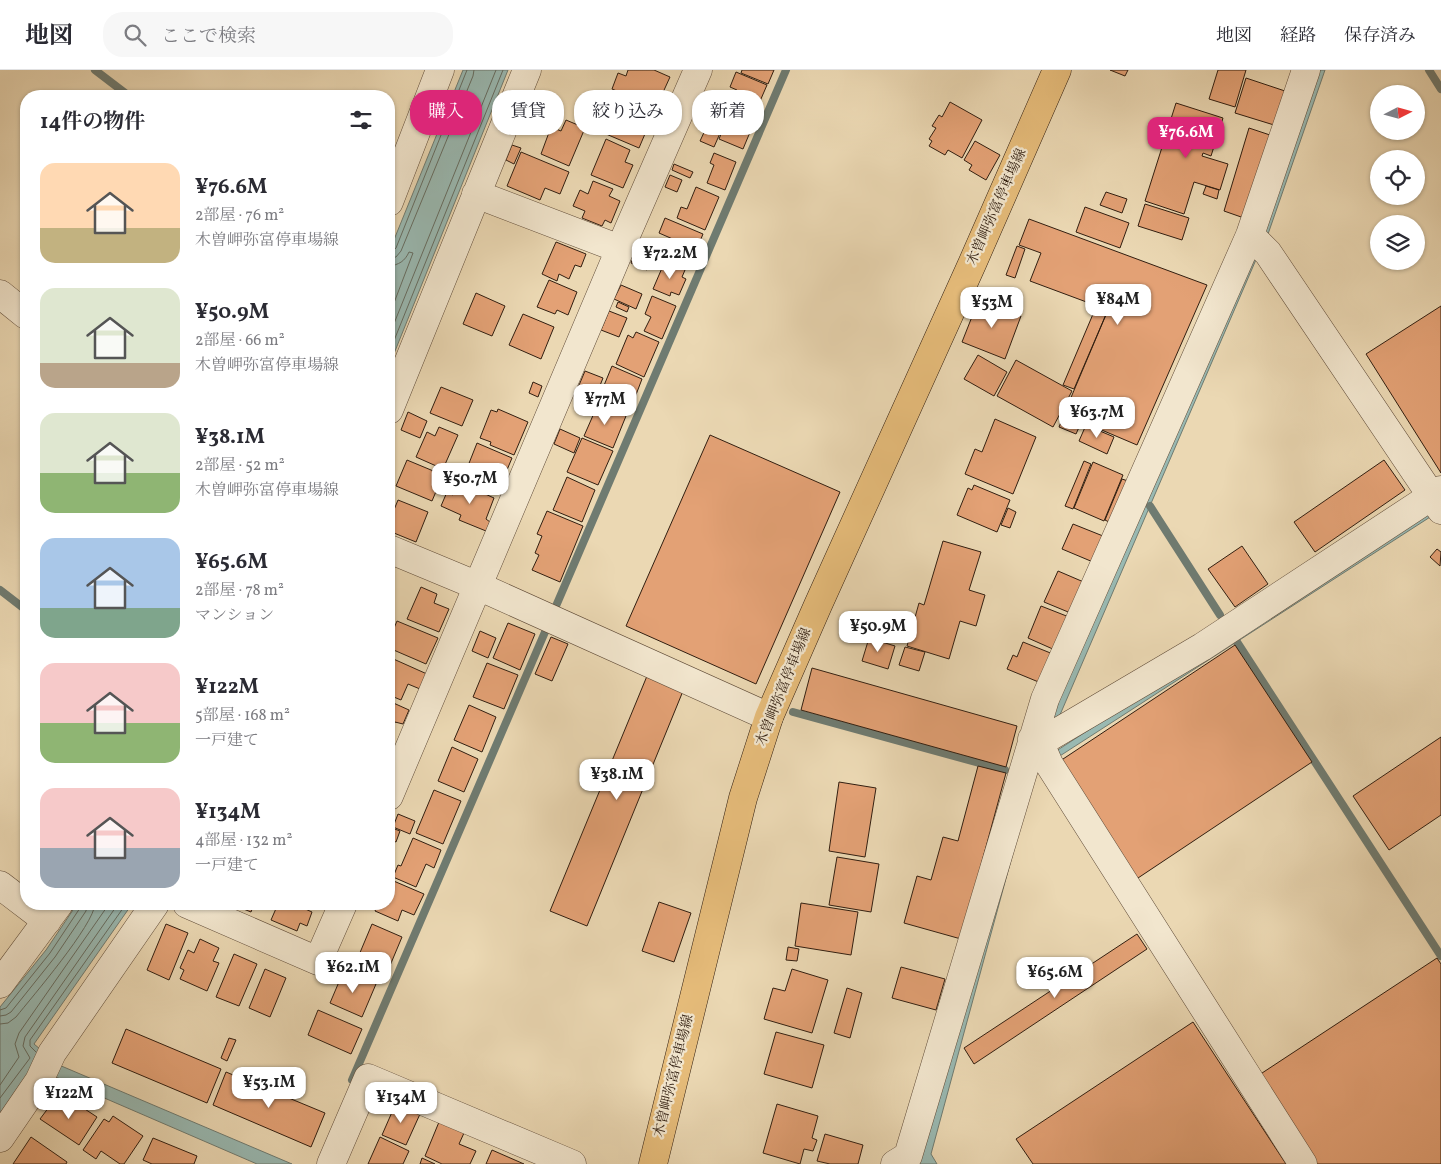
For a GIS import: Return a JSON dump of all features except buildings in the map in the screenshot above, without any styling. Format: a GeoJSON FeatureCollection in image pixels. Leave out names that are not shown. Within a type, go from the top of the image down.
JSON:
{"type":"FeatureCollection","features":[{"type":"Feature","properties":{"kind":"main road","name":"木曽岬弥富停車場線"},"geometry":{"type":"LineString","coordinates":[[652,1164],[743,798],[769,717],[1057,70]]}},
{"type":"Feature","properties":{"kind":"street"},"geometry":{"type":"LineString","coordinates":[[395,186],[440,70]]}},
{"type":"Feature","properties":{"kind":"street"},"geometry":{"type":"LineString","coordinates":[[395,395],[527,70]]}},
{"type":"Feature","properties":{"kind":"street"},"geometry":{"type":"LineString","coordinates":[[395,782],[620,249],[698,70]]}},
{"type":"Feature","properties":{"kind":"street"},"geometry":{"type":"LineString","coordinates":[[907,1162],[1043,745],[1045,699],[1257,242],[1306,70]]}},
{"type":"Feature","properties":{"kind":"street"},"geometry":{"type":"LineString","coordinates":[[476,194],[620,249]]}},
{"type":"Feature","properties":{"kind":"street"},"geometry":{"type":"LineString","coordinates":[[1043,745],[1437,499],[1257,242]]}},
{"type":"Feature","properties":{"kind":"street"},"geometry":{"type":"LineString","coordinates":[[0,294],[20,310]]}},
{"type":"Feature","properties":{"kind":"street"},"geometry":{"type":"LineString","coordinates":[[395,551],[478,586],[769,717]]}},
{"type":"Feature","properties":{"kind":"street"},"geometry":{"type":"LineString","coordinates":[[1043,745],[1303,1164]]}},
{"type":"Feature","properties":{"kind":"street"},"geometry":{"type":"LineString","coordinates":[[0,885],[20,895]]}},
{"type":"Feature","properties":{"kind":"street"},"geometry":{"type":"LineString","coordinates":[[0,1138],[40,1081],[52,1053],[151,910]]}},
{"type":"Feature","properties":{"kind":"street"},"geometry":{"type":"LineString","coordinates":[[201,910],[318,961],[340,910]]}},
{"type":"Feature","properties":{"kind":"street"},"geometry":{"type":"LineString","coordinates":[[0,984],[53,912]]}},
{"type":"Feature","properties":{"kind":"street"},"geometry":{"type":"LineString","coordinates":[[331,1164],[368,1078],[572,1164]]}},
{"type":"Feature","properties":{"kind":"water"},"geometry":{"type":"Polygon","coordinates":[[[463,70],[508,70],[500,90],[492,90],[492,110],[482,135],[482,90],[455,90],[463,70]]]}},
{"type":"Feature","properties":{"kind":"water"},"geometry":{"type":"Polygon","coordinates":[[[1316,70],[1325,70],[1267,237],[1047,745],[1053,753],[1441,503],[1441,510],[1035,772],[931,1154],[937,1164],[916,1164],[1027,770],[1316,70]]]}},
{"type":"Feature","properties":{"kind":"water"},"geometry":{"type":"Polygon","coordinates":[[[437,135],[482,135],[395,351],[395,237],[437,135]]]}},
{"type":"Feature","properties":{"kind":"water"},"geometry":{"type":"Polygon","coordinates":[[[73,910],[128,910],[34,1044],[59,1065],[292,1164],[257,1164],[35,1068],[0,1117],[0,1007],[46,950],[73,910]]]}},
{"type":"Feature","properties":{"kind":"waterway"},"geometry":{"type":"LineString","coordinates":[[95,70],[121,90]]}},
{"type":"Feature","properties":{"kind":"waterway"},"geometry":{"type":"LineString","coordinates":[[556,606],[786,70]]}},
{"type":"Feature","properties":{"kind":"waterway"},"geometry":{"type":"LineString","coordinates":[[1429,70],[1441,89]]}},
{"type":"Feature","properties":{"kind":"waterway"},"geometry":{"type":"LineString","coordinates":[[1150,506],[1220,615]]}},
{"type":"Feature","properties":{"kind":"waterway"},"geometry":{"type":"LineString","coordinates":[[0,590],[20,605]]}},
{"type":"Feature","properties":{"kind":"waterway"},"geometry":{"type":"LineString","coordinates":[[352,1080],[545,632]]}},
{"type":"Feature","properties":{"kind":"waterway"},"geometry":{"type":"LineString","coordinates":[[1237,642],[1441,956]]}},
{"type":"Feature","properties":{"kind":"waterway"},"geometry":{"type":"LineString","coordinates":[[793,712],[1005,770]]}}]}
